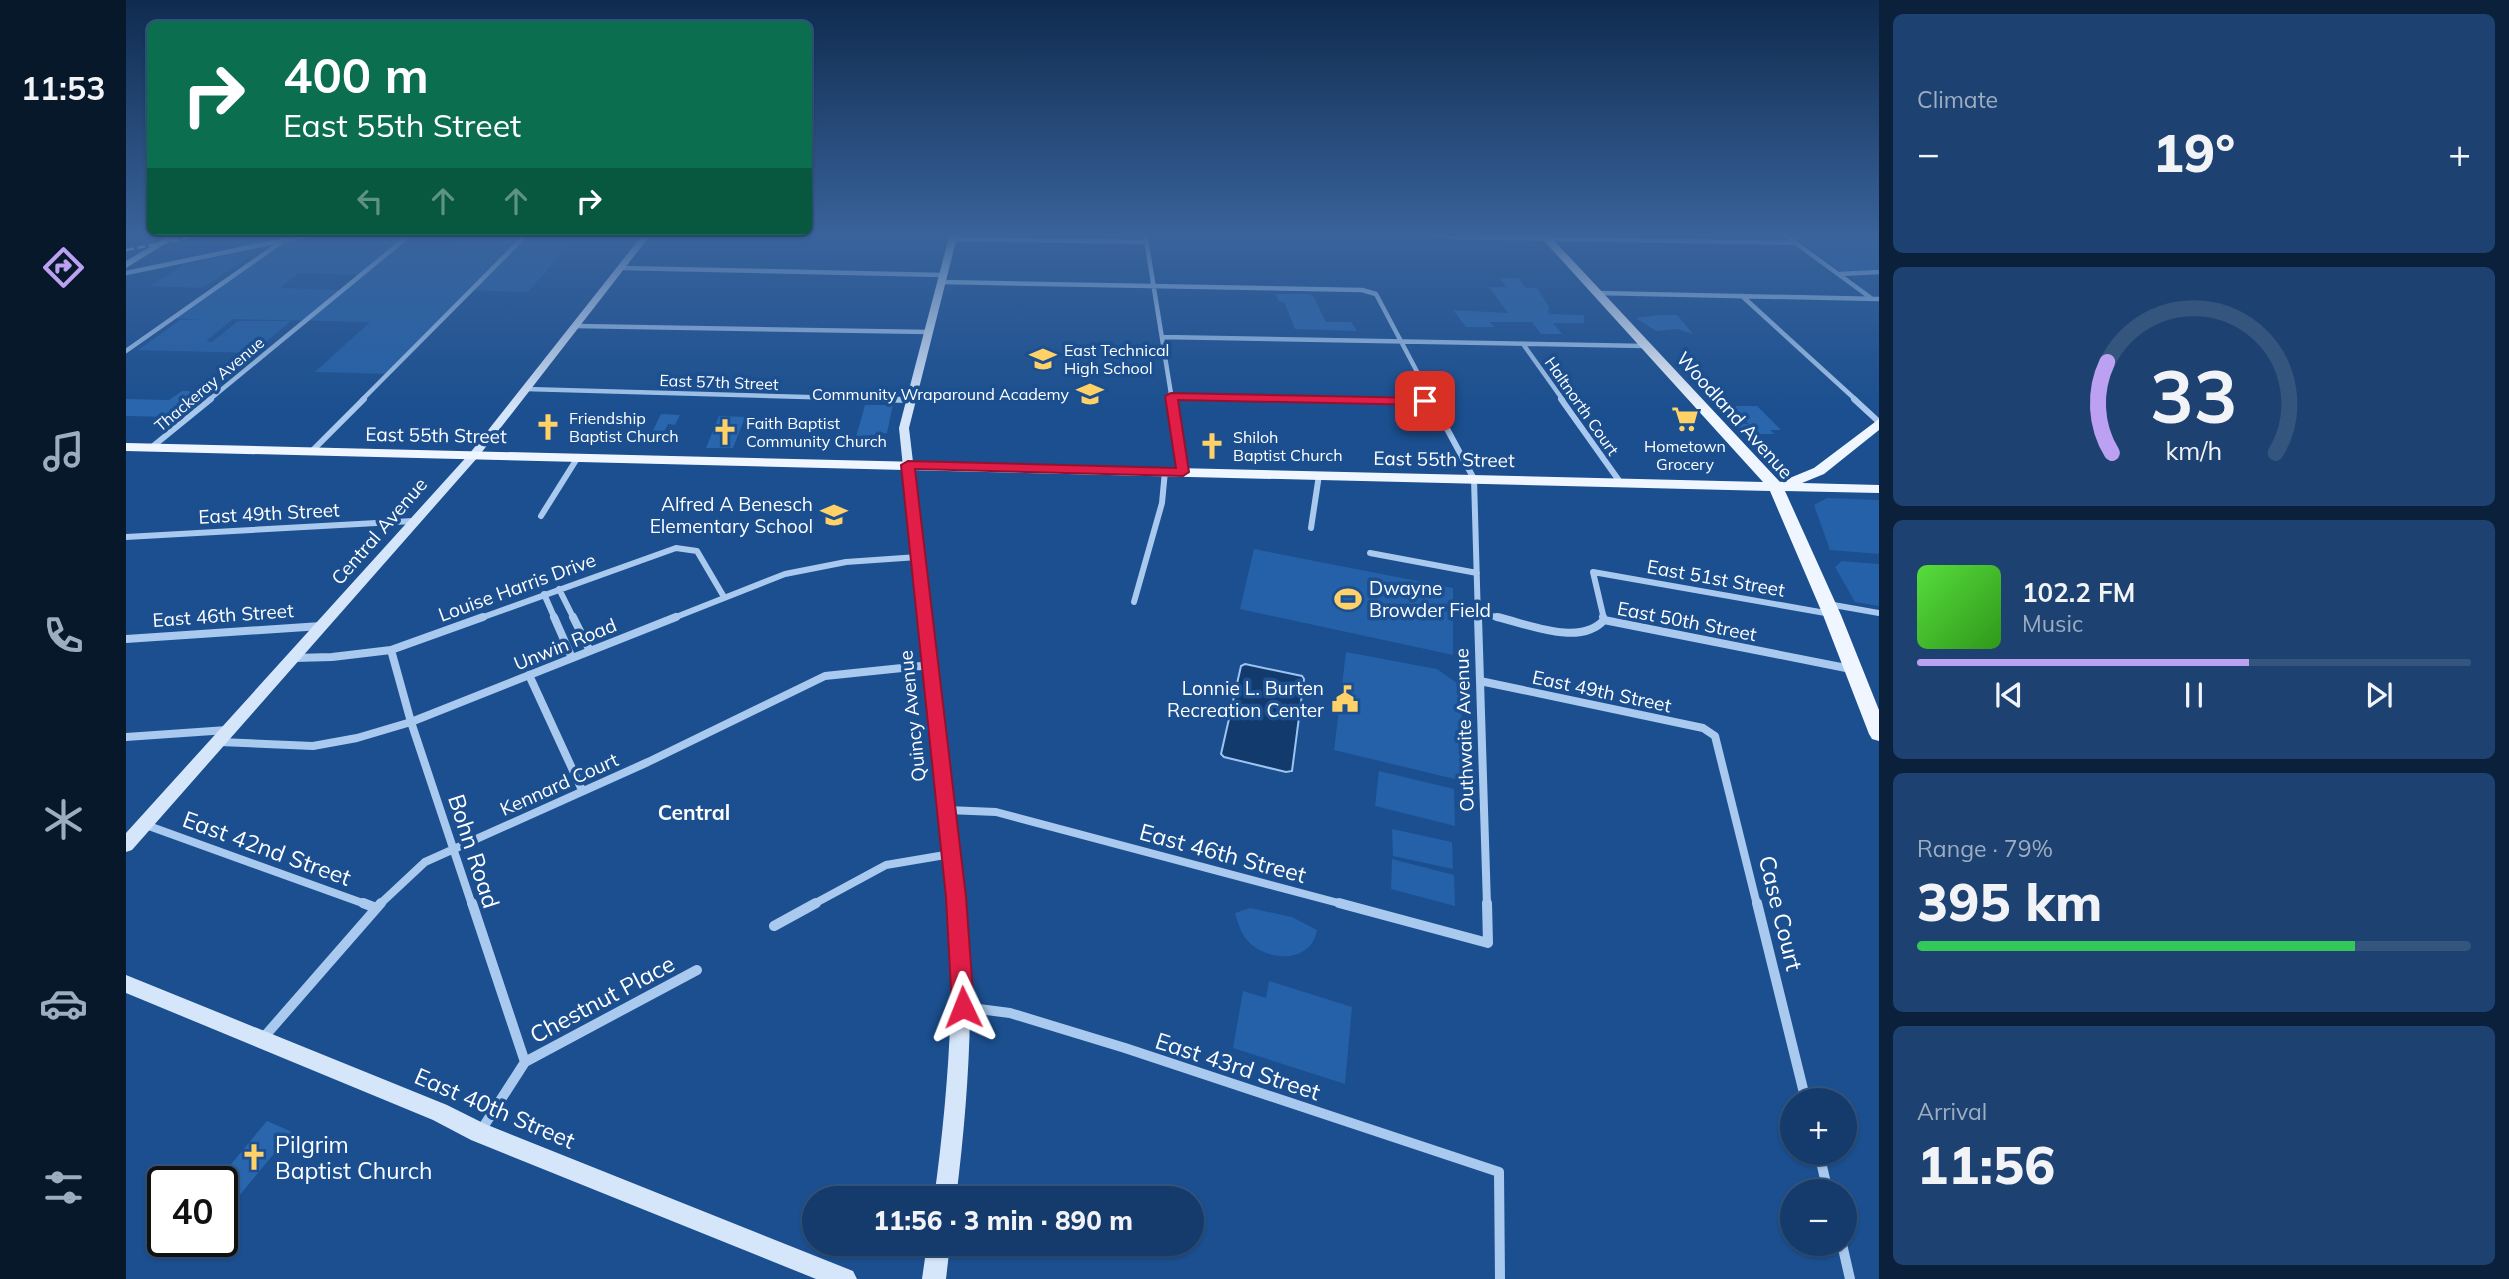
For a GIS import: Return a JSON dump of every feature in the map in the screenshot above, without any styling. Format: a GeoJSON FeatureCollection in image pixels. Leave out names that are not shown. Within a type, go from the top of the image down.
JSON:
{"type":"FeatureCollection","features":[{"type":"Feature","properties":{"kind":"main road","name":"Woodland Avenue"},"geometry":{"type":"LineString","coordinates":[[1598,293],[1776,487],[1830,609],[1879,734]]}},
{"type":"Feature","properties":{"kind":"main road"},"geometry":{"type":"LineString","coordinates":[[1776,487],[1801,481],[1819,471],[1879,422]]}},
{"type":"Feature","properties":{"kind":"main road","name":"East 55th Street"},"geometry":{"type":"LineString","coordinates":[[126,447],[1879,489]]}},
{"type":"Feature","properties":{"kind":"street"},"geometry":{"type":"LineString","coordinates":[[126,351],[209,293]]}},
{"type":"Feature","properties":{"kind":"street","name":"Thackeray Avenue"},"geometry":{"type":"LineString","coordinates":[[152,447],[339,293]]}},
{"type":"Feature","properties":{"kind":"street"},"geometry":{"type":"LineString","coordinates":[[312,451],[469,293]]}},
{"type":"Feature","properties":{"kind":"street","name":"Central Avenue"},"geometry":{"type":"LineString","coordinates":[[126,845],[474,455],[602,293]]}},
{"type":"Feature","properties":{"kind":"street","name":"Quincy Avenue"},"geometry":{"type":"LineString","coordinates":[[939,293],[905,428],[960,936],[963,1007],[947,1186]]}},
{"type":"Feature","properties":{"kind":"street"},"geometry":{"type":"LineString","coordinates":[[1155,293],[1183,472]]}},
{"type":"Feature","properties":{"kind":"street","name":"Outhwaite Avenue"},"geometry":{"type":"LineString","coordinates":[[1374,293],[1474,479],[1488,943]]}},
{"type":"Feature","properties":{"kind":"street"},"geometry":{"type":"LineString","coordinates":[[1598,293],[1879,299]]}},
{"type":"Feature","properties":{"kind":"street"},"geometry":{"type":"LineString","coordinates":[[1864,293],[1872,299]]}},
{"type":"Feature","properties":{"kind":"street"},"geometry":{"type":"LineString","coordinates":[[1742,296],[1879,422]]}},
{"type":"Feature","properties":{"kind":"street"},"geometry":{"type":"LineString","coordinates":[[577,326],[929,332]]}},
{"type":"Feature","properties":{"kind":"street"},"geometry":{"type":"LineString","coordinates":[[1162,337],[1645,346]]}},
{"type":"Feature","properties":{"kind":"street","name":"Haltnorth Court"},"geometry":{"type":"LineString","coordinates":[[1523,344],[1620,482]]}},
{"type":"Feature","properties":{"kind":"street","name":"East 57th Street"},"geometry":{"type":"LineString","coordinates":[[526,389],[911,400]]}},
{"type":"Feature","properties":{"kind":"street"},"geometry":{"type":"LineString","coordinates":[[1171,396],[1433,401]]}},
{"type":"Feature","properties":{"kind":"street"},"geometry":{"type":"LineString","coordinates":[[541,516],[578,457]]}},
{"type":"Feature","properties":{"kind":"street"},"geometry":{"type":"LineString","coordinates":[[1134,602],[1162,504],[1165,471]]}},
{"type":"Feature","properties":{"kind":"street"},"geometry":{"type":"LineString","coordinates":[[1311,528],[1319,475]]}},
{"type":"Feature","properties":{"kind":"street","name":"East 49th Street"},"geometry":{"type":"LineString","coordinates":[[126,537],[413,521]]}},
{"type":"Feature","properties":{"kind":"street","name":"Louise Harris Drive"},"geometry":{"type":"LineString","coordinates":[[294,658],[332,657],[391,650],[669,549],[686,548],[697,551],[724,597]]}},
{"type":"Feature","properties":{"kind":"street"},"geometry":{"type":"LineString","coordinates":[[1370,553],[1477,573]]}},
{"type":"Feature","properties":{"kind":"street","name":"Unwin Road"},"geometry":{"type":"LineString","coordinates":[[220,742],[313,746],[357,738],[411,722],[785,574],[814,567],[918,557]]}},
{"type":"Feature","properties":{"kind":"street","name":"East 51st Street"},"geometry":{"type":"LineString","coordinates":[[1604,620],[1594,572],[1830,609],[1879,613]]}},
{"type":"Feature","properties":{"kind":"street"},"geometry":{"type":"LineString","coordinates":[[559,589],[590,651]]}},
{"type":"Feature","properties":{"kind":"street"},"geometry":{"type":"LineString","coordinates":[[544,594],[572,658]]}},
{"type":"Feature","properties":{"kind":"street","name":"East 50th Street"},"geometry":{"type":"LineString","coordinates":[[1478,613],[1573,634],[1595,631],[1604,620],[1854,670]]}},
{"type":"Feature","properties":{"kind":"street","name":"East 46th Street"},"geometry":{"type":"LineString","coordinates":[[126,639],[322,626]]}},
{"type":"Feature","properties":{"kind":"street","name":"Bohn Road"},"geometry":{"type":"LineString","coordinates":[[391,650],[411,722],[525,1062]]}},
{"type":"Feature","properties":{"kind":"street","name":"Kennard Court"},"geometry":{"type":"LineString","coordinates":[[263,1038],[376,908],[425,862],[648,762],[825,676],[931,665]]}},
{"type":"Feature","properties":{"kind":"street"},"geometry":{"type":"LineString","coordinates":[[529,675],[582,790]]}},
{"type":"Feature","properties":{"kind":"street","name":"East 49th Street"},"geometry":{"type":"LineString","coordinates":[[1480,681],[1703,728],[1715,736]]}},
{"type":"Feature","properties":{"kind":"street"},"geometry":{"type":"LineString","coordinates":[[126,737],[230,730]]}},
{"type":"Feature","properties":{"kind":"street","name":"Case Court"},"geometry":{"type":"LineString","coordinates":[[1715,736],[1803,1088]]}},
{"type":"Feature","properties":{"kind":"street","name":"East 46th Street"},"geometry":{"type":"LineString","coordinates":[[947,810],[1007,815],[1488,943]]}},
{"type":"Feature","properties":{"kind":"street","name":"East 42nd Street"},"geometry":{"type":"LineString","coordinates":[[144,825],[376,908]]}},
{"type":"Feature","properties":{"kind":"street"},"geometry":{"type":"LineString","coordinates":[[774,926],[886,865],[951,854]]}},
{"type":"Feature","properties":{"kind":"street","name":"Chestnut Place"},"geometry":{"type":"LineString","coordinates":[[479,1132],[525,1062],[697,970]]}},
{"type":"Feature","properties":{"kind":"street","name":"East 40th Street"},"geometry":{"type":"LineString","coordinates":[[126,984],[440,1112],[479,1132],[845,1279]]}},
{"type":"Feature","properties":{"kind":"street","name":"East 43rd Street"},"geometry":{"type":"LineString","coordinates":[[963,1007],[1010,1013],[1125,1048],[1499,1172],[1500,1279]]}},
{"type":"Feature","properties":{"kind":"street"},"geometry":{"type":"LineString","coordinates":[[934,1279],[937,1256]]}},
{"type":"Feature","properties":{"kind":"street"},"geometry":{"type":"LineString","coordinates":[[1845,1256],[1850,1279]]}},
{"type":"Feature","properties":{"kind":"shaded area"},"geometry":{"type":"Polygon","coordinates":[[[209,293],[467,293],[388,374],[315,372],[370,322],[233,319],[206,341],[212,342],[238,321],[291,321],[253,353],[138,350],[180,320],[201,320],[173,318],[209,293]]]}},
{"type":"Feature","properties":{"kind":"shaded area"},"geometry":{"type":"Polygon","coordinates":[[[1827,498],[1879,500],[1879,554],[1830,550],[1814,505],[1827,498]]]}},
{"type":"Feature","properties":{"kind":"shaded area","name":"Dwayne Browder Field"},"geometry":{"type":"Polygon","coordinates":[[[1254,549],[1453,588],[1453,655],[1240,609],[1254,549]]]}},
{"type":"Feature","properties":{"kind":"shaded area"},"geometry":{"type":"Polygon","coordinates":[[[1842,561],[1879,564],[1879,606],[1855,602],[1835,567],[1842,561]]]}},
{"type":"Feature","properties":{"kind":"shaded area"},"geometry":{"type":"Polygon","coordinates":[[[1346,652],[1437,669],[1461,686],[1463,781],[1334,750],[1346,652]]]}},
{"type":"Feature","properties":{"kind":"shaded area"},"geometry":{"type":"Polygon","coordinates":[[[1245,664],[1302,676],[1304,679],[1292,771],[1286,772],[1221,754],[1241,666],[1245,664]]]}},
{"type":"Feature","properties":{"kind":"shaded area"},"geometry":{"type":"Polygon","coordinates":[[[1379,771],[1454,789],[1455,826],[1375,806],[1379,771]]]}},
{"type":"Feature","properties":{"kind":"shaded area"},"geometry":{"type":"Polygon","coordinates":[[[1392,829],[1452,842],[1453,869],[1393,856],[1392,829]]]}},
{"type":"Feature","properties":{"kind":"shaded area"},"geometry":{"type":"Polygon","coordinates":[[[1392,859],[1454,875],[1455,906],[1391,889],[1392,859]]]}},
{"type":"Feature","properties":{"kind":"shaded area"},"geometry":{"type":"Polygon","coordinates":[[[1250,908],[1292,917],[1317,930],[1313,941],[1297,954],[1286,956],[1264,952],[1254,947],[1242,933],[1235,913],[1250,908]]]}},
{"type":"Feature","properties":{"kind":"shaded area"},"geometry":{"type":"Polygon","coordinates":[[[1269,981],[1352,1007],[1345,1084],[1233,1048],[1243,991],[1266,998],[1269,981]]]}},
{"type":"Feature","properties":{"kind":"building"},"geometry":{"type":"Polygon","coordinates":[[[1493,293],[1540,293],[1549,307],[1548,314],[1584,315],[1584,323],[1553,323],[1562,334],[1541,334],[1532,322],[1490,322],[1494,327],[1466,327],[1453,310],[1508,313],[1493,293]]]}},
{"type":"Feature","properties":{"kind":"building"},"geometry":{"type":"Polygon","coordinates":[[[1276,294],[1309,294],[1313,296],[1326,322],[1351,322],[1357,331],[1295,329],[1284,302],[1279,302],[1276,294]]]}},
{"type":"Feature","properties":{"kind":"building"},"geometry":{"type":"Polygon","coordinates":[[[1677,315],[1693,334],[1678,329],[1656,331],[1636,318],[1677,315]]]}},
{"type":"Feature","properties":{"kind":"building"},"geometry":{"type":"Polygon","coordinates":[[[182,391],[189,391],[195,399],[170,417],[126,416],[126,399],[169,400],[182,391]]]}},
{"type":"Feature","properties":{"kind":"building"},"geometry":{"type":"Polygon","coordinates":[[[865,405],[893,405],[887,433],[856,437],[865,405]]]}},
{"type":"Feature","properties":{"kind":"building"},"geometry":{"type":"Polygon","coordinates":[[[1733,406],[1757,406],[1781,430],[1770,430],[1774,434],[1744,434],[1735,423],[1749,424],[1733,406]]]}},
{"type":"Feature","properties":{"kind":"building"},"geometry":{"type":"Polygon","coordinates":[[[661,414],[680,415],[675,425],[668,424],[661,438],[649,438],[661,414]]]}},
{"type":"Feature","properties":{"kind":"building","name":"Faith Baptist Community Church"},"geometry":{"type":"Polygon","coordinates":[[[719,416],[745,417],[733,448],[706,448],[719,416]]]}},
{"type":"Feature","properties":{"kind":"building","name":"Pilgrim Baptist Church"},"geometry":{"type":"Polygon","coordinates":[[[267,1121],[292,1132],[238,1197],[238,1166],[230,1166],[267,1121]]]}},
{"type":"Feature","properties":{"kind":"place","name":"East Technical High School"},"geometry":{"type":"Point","coordinates":[1043,359]}},
{"type":"Feature","properties":{"kind":"place","name":"Community Wraparound Academy"},"geometry":{"type":"Point","coordinates":[1090,394]}},
{"type":"Feature","properties":{"kind":"place","name":"Hometown Grocery"},"geometry":{"type":"Point","coordinates":[1685,419]}},
{"type":"Feature","properties":{"kind":"place","name":"Friendship Baptist Church"},"geometry":{"type":"Point","coordinates":[548,427]}},
{"type":"Feature","properties":{"kind":"place","name":"Faith Baptist Community Church"},"geometry":{"type":"Point","coordinates":[725,432]}},
{"type":"Feature","properties":{"kind":"place","name":"Shiloh Baptist Church"},"geometry":{"type":"Point","coordinates":[1212,446]}},
{"type":"Feature","properties":{"kind":"place","name":"Alfred A Benesch Elementary School"},"geometry":{"type":"Point","coordinates":[834,515]}},
{"type":"Feature","properties":{"kind":"place","name":"Dwayne Browder Field"},"geometry":{"type":"Point","coordinates":[1348,599]}},
{"type":"Feature","properties":{"kind":"place","name":"Lonnie L. Burten Recreation Center"},"geometry":{"type":"Point","coordinates":[1345,699]}},
{"type":"Feature","properties":{"kind":"place","name":"Pilgrim Baptist Church"},"geometry":{"type":"Point","coordinates":[254,1157]}},
{"type":"Feature","properties":{"kind":"district","name":"Central"},"geometry":{"type":"Point","coordinates":[694,812]}},
{"type":"Feature","properties":{"kind":"route"},"geometry":{"type":"LineString","coordinates":[[963,1007],[960,936],[908,465],[1183,472],[1171,396],[1425,401]]}}]}
